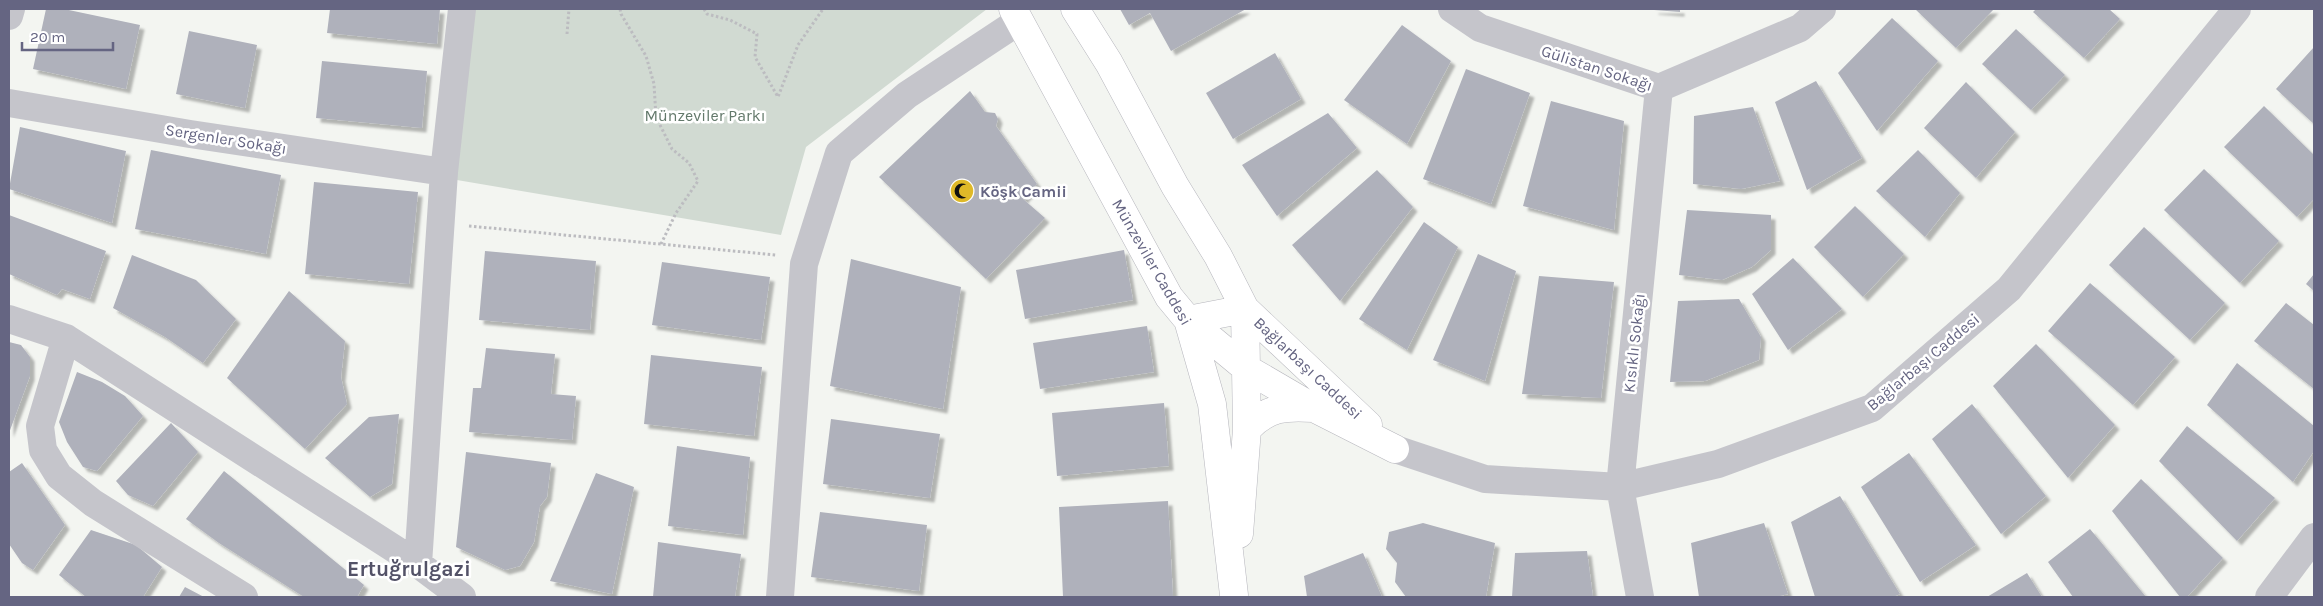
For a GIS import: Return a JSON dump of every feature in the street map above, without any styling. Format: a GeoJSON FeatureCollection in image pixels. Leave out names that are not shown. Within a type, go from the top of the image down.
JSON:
{"type":"FeatureCollection","features":[{"type":"Feature","properties":{"kind":"main road","name":"Münzeviler Caddesi"},"geometry":{"type":"LineString","coordinates":[[1074,9],[1109,63],[1175,186],[1218,256],[1246,309],[1247,429],[1235,596]]}},
{"type":"Feature","properties":{"kind":"main road","name":"Münzeviler Caddesi"},"geometry":{"type":"LineString","coordinates":[[1016,15],[1169,297],[1188,320],[1212,404],[1235,596]]}},
{"type":"Feature","properties":{"kind":"main road","name":"Bağlarbaşı Caddesi"},"geometry":{"type":"LineString","coordinates":[[1188,320],[1246,309],[1395,449]]}},
{"type":"Feature","properties":{"kind":"main road","name":"Bağlarbaşı Caddesi"},"geometry":{"type":"LineString","coordinates":[[1188,320],[1247,369],[1314,408],[1395,449]]}},
{"type":"Feature","properties":{"kind":"main road","name":"Bağlarbaşı Caddesi"},"geometry":{"type":"LineString","coordinates":[[1247,429],[1258,417],[1270,411],[1283,408],[1314,408]]}},
{"type":"Feature","properties":{"kind":"street"},"geometry":{"type":"LineString","coordinates":[[9,16],[11,9]]}},
{"type":"Feature","properties":{"kind":"street"},"geometry":{"type":"LineString","coordinates":[[418,564],[444,172],[462,9]]}},
{"type":"Feature","properties":{"kind":"street","name":"Gülistan Sokağı"},"geometry":{"type":"LineString","coordinates":[[1452,9],[1480,28],[1659,88],[1800,28],[1822,9]]}},
{"type":"Feature","properties":{"kind":"street","name":"Bağlarbaşı Caddesi"},"geometry":{"type":"LineString","coordinates":[[1395,449],[1485,479],[1620,487],[1718,464],[1872,408],[2009,290],[2237,9]]}},
{"type":"Feature","properties":{"kind":"street"},"geometry":{"type":"LineString","coordinates":[[780,597],[804,264],[839,153],[907,95],[1016,15]]}},
{"type":"Feature","properties":{"kind":"street","name":"Kısıklı Sokağı"},"geometry":{"type":"LineString","coordinates":[[1640,597],[1620,487],[1659,88]]}},
{"type":"Feature","properties":{"kind":"street","name":"Sergenler Sokağı"},"geometry":{"type":"LineString","coordinates":[[9,103],[190,134],[444,172]]}},
{"type":"Feature","properties":{"kind":"street"},"geometry":{"type":"LineString","coordinates":[[9,319],[66,338],[418,564],[462,597]]}},
{"type":"Feature","properties":{"kind":"street"},"geometry":{"type":"LineString","coordinates":[[66,338],[40,426],[43,450],[59,476],[93,503],[244,597]]}},
{"type":"Feature","properties":{"kind":"street"},"geometry":{"type":"LineString","coordinates":[[2269,597],[2314,537]]}},
{"type":"Feature","properties":{"kind":"path"},"geometry":{"type":"LineString","coordinates":[[567,34],[569,9]]}},
{"type":"Feature","properties":{"kind":"path"},"geometry":{"type":"LineString","coordinates":[[620,9],[621,14],[646,56],[654,84],[656,117],[672,149],[689,163],[698,181],[676,213],[661,244]]}},
{"type":"Feature","properties":{"kind":"path"},"geometry":{"type":"LineString","coordinates":[[704,9],[707,14],[730,20],[757,34],[755,57],[778,98],[798,45],[823,9]]}},
{"type":"Feature","properties":{"kind":"path"},"geometry":{"type":"LineString","coordinates":[[441,223],[772,254],[804,264]]}},
{"type":"Feature","properties":{"kind":"green space","name":"Münzeviler Parkı"},"geometry":{"type":"Polygon","coordinates":[[[474,9],[987,9],[806,147],[781,235],[451,179],[474,9]]]}},
{"type":"Feature","properties":{"kind":"building"},"geometry":{"type":"Polygon","coordinates":[[[46,9],[64,9],[140,25],[126,89],[33,69],[46,9]]]}},
{"type":"Feature","properties":{"kind":"building"},"geometry":{"type":"Polygon","coordinates":[[[330,9],[440,9],[437,44],[327,33],[330,9]]]}},
{"type":"Feature","properties":{"kind":"building"},"geometry":{"type":"Polygon","coordinates":[[[1120,9],[1246,9],[1171,51],[1150,13],[1129,25],[1120,9]]]}},
{"type":"Feature","properties":{"kind":"building"},"geometry":{"type":"Polygon","coordinates":[[[1680,9],[1680,12],[1654,10],[1680,9]]]}},
{"type":"Feature","properties":{"kind":"building"},"geometry":{"type":"Polygon","coordinates":[[[1915,9],[1994,9],[1956,48],[1915,9]]]}},
{"type":"Feature","properties":{"kind":"building"},"geometry":{"type":"Polygon","coordinates":[[[2036,9],[2109,9],[2120,19],[2084,58],[2033,12],[2036,9]]]}},
{"type":"Feature","properties":{"kind":"building"},"geometry":{"type":"Polygon","coordinates":[[[1892,18],[1938,61],[1877,131],[1838,73],[1892,18]]]}},
{"type":"Feature","properties":{"kind":"building"},"geometry":{"type":"Polygon","coordinates":[[[1402,25],[1451,61],[1407,144],[1344,100],[1402,25]]]}},
{"type":"Feature","properties":{"kind":"building"},"geometry":{"type":"Polygon","coordinates":[[[2016,29],[2065,75],[2031,110],[1982,64],[2016,29]]]}},
{"type":"Feature","properties":{"kind":"building"},"geometry":{"type":"Polygon","coordinates":[[[189,31],[257,45],[245,108],[176,94],[189,31]]]}},
{"type":"Feature","properties":{"kind":"building"},"geometry":{"type":"Polygon","coordinates":[[[2314,47],[2314,124],[2276,89],[2314,47]]]}},
{"type":"Feature","properties":{"kind":"building"},"geometry":{"type":"Polygon","coordinates":[[[1275,53],[1301,99],[1233,139],[1206,93],[1275,53]]]}},
{"type":"Feature","properties":{"kind":"building"},"geometry":{"type":"Polygon","coordinates":[[[322,61],[427,71],[422,128],[316,118],[322,61]]]}},
{"type":"Feature","properties":{"kind":"building"},"geometry":{"type":"Polygon","coordinates":[[[1466,69],[1530,93],[1491,204],[1423,179],[1466,69]]]}},
{"type":"Feature","properties":{"kind":"building"},"geometry":{"type":"Polygon","coordinates":[[[1816,81],[1862,158],[1807,190],[1775,102],[1816,81]]]}},
{"type":"Feature","properties":{"kind":"building"},"geometry":{"type":"Polygon","coordinates":[[[1966,82],[2015,132],[1976,178],[1924,128],[1966,82]]]}},
{"type":"Feature","properties":{"kind":"building","name":"Köşk Camii"},"geometry":{"type":"Polygon","coordinates":[[[970,91],[985,112],[995,113],[998,119],[996,126],[1037,184],[1023,199],[1045,218],[986,279],[879,177],[970,91]]]}},
{"type":"Feature","properties":{"kind":"building"},"geometry":{"type":"Polygon","coordinates":[[[1551,101],[1624,121],[1614,230],[1523,206],[1551,101]]]}},
{"type":"Feature","properties":{"kind":"building"},"geometry":{"type":"Polygon","coordinates":[[[2264,106],[2314,155],[2314,199],[2297,217],[2224,147],[2264,106]]]}},
{"type":"Feature","properties":{"kind":"building"},"geometry":{"type":"Polygon","coordinates":[[[1753,107],[1780,181],[1741,189],[1693,184],[1694,116],[1753,107]]]}},
{"type":"Feature","properties":{"kind":"building"},"geometry":{"type":"Polygon","coordinates":[[[1328,113],[1357,148],[1277,216],[1242,165],[1328,113]]]}},
{"type":"Feature","properties":{"kind":"building"},"geometry":{"type":"Polygon","coordinates":[[[20,127],[126,151],[112,223],[9,189],[20,127]]]}},
{"type":"Feature","properties":{"kind":"building"},"geometry":{"type":"Polygon","coordinates":[[[151,150],[281,175],[266,254],[135,229],[151,150]]]}},
{"type":"Feature","properties":{"kind":"building"},"geometry":{"type":"Polygon","coordinates":[[[1918,150],[1960,193],[1925,237],[1876,191],[1918,150]]]}},
{"type":"Feature","properties":{"kind":"building"},"geometry":{"type":"Polygon","coordinates":[[[2204,169],[2279,241],[2240,283],[2164,210],[2204,169]]]}},
{"type":"Feature","properties":{"kind":"building"},"geometry":{"type":"Polygon","coordinates":[[[1377,170],[1413,207],[1340,301],[1292,245],[1377,170]]]}},
{"type":"Feature","properties":{"kind":"building"},"geometry":{"type":"Polygon","coordinates":[[[314,182],[418,192],[409,284],[305,274],[314,182]]]}},
{"type":"Feature","properties":{"kind":"building"},"geometry":{"type":"Polygon","coordinates":[[[1855,206],[1904,254],[1863,297],[1814,247],[1855,206]]]}},
{"type":"Feature","properties":{"kind":"building"},"geometry":{"type":"Polygon","coordinates":[[[1687,210],[1771,215],[1771,250],[1752,267],[1722,280],[1679,275],[1687,210]]]}},
{"type":"Feature","properties":{"kind":"building"},"geometry":{"type":"Polygon","coordinates":[[[9,215],[106,251],[90,299],[62,289],[57,295],[9,274],[9,215]]]}},
{"type":"Feature","properties":{"kind":"building"},"geometry":{"type":"Polygon","coordinates":[[[1424,222],[1458,247],[1407,350],[1359,319],[1424,222]]]}},
{"type":"Feature","properties":{"kind":"building"},"geometry":{"type":"Polygon","coordinates":[[[2144,227],[2225,303],[2190,340],[2109,265],[2144,227]]]}},
{"type":"Feature","properties":{"kind":"building"},"geometry":{"type":"Polygon","coordinates":[[[1124,250],[1133,300],[1025,319],[1016,270],[1124,250]]]}},
{"type":"Feature","properties":{"kind":"building"},"geometry":{"type":"Polygon","coordinates":[[[485,251],[596,261],[590,330],[479,320],[485,251]]]}},
{"type":"Feature","properties":{"kind":"building"},"geometry":{"type":"Polygon","coordinates":[[[1478,254],[1516,271],[1485,381],[1433,360],[1478,254]]]}},
{"type":"Feature","properties":{"kind":"building"},"geometry":{"type":"Polygon","coordinates":[[[132,255],[196,280],[236,319],[203,363],[165,337],[113,308],[132,255]]]}},
{"type":"Feature","properties":{"kind":"building"},"geometry":{"type":"Polygon","coordinates":[[[1793,258],[1842,309],[1788,350],[1752,294],[1793,258]]]}},
{"type":"Feature","properties":{"kind":"building"},"geometry":{"type":"Polygon","coordinates":[[[851,259],[961,287],[943,409],[830,386],[851,259]]]}},
{"type":"Feature","properties":{"kind":"building"},"geometry":{"type":"Polygon","coordinates":[[[662,262],[770,277],[761,340],[652,325],[662,262]]]}},
{"type":"Feature","properties":{"kind":"building"},"geometry":{"type":"Polygon","coordinates":[[[2314,274],[2314,291],[2306,284],[2314,274]]]}},
{"type":"Feature","properties":{"kind":"building"},"geometry":{"type":"Polygon","coordinates":[[[1539,276],[1614,282],[1601,398],[1522,394],[1539,276]]]}},
{"type":"Feature","properties":{"kind":"building"},"geometry":{"type":"Polygon","coordinates":[[[2090,283],[2175,357],[2133,405],[2048,331],[2090,283]]]}},
{"type":"Feature","properties":{"kind":"building"},"geometry":{"type":"Polygon","coordinates":[[[289,291],[345,341],[341,377],[347,404],[305,449],[227,378],[289,291]]]}},
{"type":"Feature","properties":{"kind":"building"},"geometry":{"type":"Polygon","coordinates":[[[1739,299],[1761,337],[1759,360],[1705,381],[1670,382],[1678,301],[1739,299]]]}},
{"type":"Feature","properties":{"kind":"building"},"geometry":{"type":"Polygon","coordinates":[[[2286,303],[2314,325],[2314,389],[2254,341],[2286,303]]]}},
{"type":"Feature","properties":{"kind":"building"},"geometry":{"type":"Polygon","coordinates":[[[1147,326],[1154,372],[1040,389],[1033,343],[1147,326]]]}},
{"type":"Feature","properties":{"kind":"building"},"geometry":{"type":"Polygon","coordinates":[[[9,342],[21,345],[30,357],[30,376],[9,433],[9,342]]]}},
{"type":"Feature","properties":{"kind":"building"},"geometry":{"type":"Polygon","coordinates":[[[2036,344],[2115,425],[2068,478],[1993,386],[2036,344]]]}},
{"type":"Feature","properties":{"kind":"building"},"geometry":{"type":"Polygon","coordinates":[[[486,348],[555,354],[551,394],[576,396],[572,440],[469,432],[473,388],[481,388],[486,348]]]}},
{"type":"Feature","properties":{"kind":"building"},"geometry":{"type":"Polygon","coordinates":[[[651,355],[762,367],[754,436],[644,424],[651,355]]]}},
{"type":"Feature","properties":{"kind":"building"},"geometry":{"type":"Polygon","coordinates":[[[2237,363],[2314,426],[2314,451],[2293,482],[2207,405],[2237,363]]]}},
{"type":"Feature","properties":{"kind":"building"},"geometry":{"type":"Polygon","coordinates":[[[77,372],[102,382],[125,396],[143,416],[97,471],[83,467],[67,442],[59,422],[77,372]]]}},
{"type":"Feature","properties":{"kind":"building"},"geometry":{"type":"Polygon","coordinates":[[[1164,403],[1169,466],[1057,476],[1052,413],[1164,403]]]}},
{"type":"Feature","properties":{"kind":"building"},"geometry":{"type":"Polygon","coordinates":[[[1972,404],[2046,496],[2001,534],[1932,439],[1972,404]]]}},
{"type":"Feature","properties":{"kind":"building"},"geometry":{"type":"Polygon","coordinates":[[[399,414],[392,484],[370,497],[325,458],[369,417],[399,414]]]}},
{"type":"Feature","properties":{"kind":"building"},"geometry":{"type":"Polygon","coordinates":[[[831,419],[940,434],[930,498],[823,484],[831,419]]]}},
{"type":"Feature","properties":{"kind":"building"},"geometry":{"type":"Polygon","coordinates":[[[171,423],[198,452],[153,506],[128,495],[116,481],[171,423]]]}},
{"type":"Feature","properties":{"kind":"building"},"geometry":{"type":"Polygon","coordinates":[[[2187,426],[2275,498],[2237,541],[2159,461],[2187,426]]]}},
{"type":"Feature","properties":{"kind":"building"},"geometry":{"type":"Polygon","coordinates":[[[677,446],[750,457],[743,535],[668,526],[677,446]]]}},
{"type":"Feature","properties":{"kind":"building"},"geometry":{"type":"Polygon","coordinates":[[[466,452],[551,463],[547,497],[540,506],[534,542],[520,566],[505,570],[456,547],[466,452]]]}},
{"type":"Feature","properties":{"kind":"building"},"geometry":{"type":"Polygon","coordinates":[[[1909,453],[1976,545],[1920,582],[1861,487],[1909,453]]]}},
{"type":"Feature","properties":{"kind":"building"},"geometry":{"type":"Polygon","coordinates":[[[22,463],[65,525],[33,570],[22,563],[9,544],[9,472],[22,463]]]}},
{"type":"Feature","properties":{"kind":"building"},"geometry":{"type":"Polygon","coordinates":[[[224,471],[364,585],[357,597],[304,597],[219,543],[186,519],[224,471]]]}},
{"type":"Feature","properties":{"kind":"building"},"geometry":{"type":"Polygon","coordinates":[[[596,473],[634,487],[612,594],[550,581],[596,473]]]}},
{"type":"Feature","properties":{"kind":"building"},"geometry":{"type":"Polygon","coordinates":[[[2141,479],[2223,558],[2187,597],[2180,597],[2112,511],[2141,479]]]}},
{"type":"Feature","properties":{"kind":"building"},"geometry":{"type":"Polygon","coordinates":[[[1840,496],[1900,594],[1893,597],[1815,597],[1791,522],[1840,496]]]}},
{"type":"Feature","properties":{"kind":"building"},"geometry":{"type":"Polygon","coordinates":[[[1168,501],[1173,597],[1063,597],[1059,507],[1168,501]]]}},
{"type":"Feature","properties":{"kind":"building"},"geometry":{"type":"Polygon","coordinates":[[[820,512],[927,525],[919,591],[811,577],[820,512]]]}},
{"type":"Feature","properties":{"kind":"building"},"geometry":{"type":"Polygon","coordinates":[[[1423,523],[1495,543],[1486,597],[1406,597],[1395,582],[1397,563],[1386,549],[1389,532],[1423,523]]]}},
{"type":"Feature","properties":{"kind":"building"},"geometry":{"type":"Polygon","coordinates":[[[1764,523],[1788,594],[1776,597],[1699,597],[1691,543],[1764,523]]]}},
{"type":"Feature","properties":{"kind":"building"},"geometry":{"type":"Polygon","coordinates":[[[2090,529],[2146,597],[2073,597],[2048,562],[2090,529]]]}},
{"type":"Feature","properties":{"kind":"building"},"geometry":{"type":"Polygon","coordinates":[[[91,530],[136,545],[162,567],[143,597],[86,597],[59,575],[91,530]]]}},
{"type":"Feature","properties":{"kind":"building"},"geometry":{"type":"Polygon","coordinates":[[[658,542],[741,554],[735,597],[653,597],[658,542]]]}},
{"type":"Feature","properties":{"kind":"building"},"geometry":{"type":"Polygon","coordinates":[[[1587,551],[1593,597],[1512,597],[1515,553],[1587,551]]]}},
{"type":"Feature","properties":{"kind":"building"},"geometry":{"type":"Polygon","coordinates":[[[1363,553],[1382,597],[1307,597],[1304,576],[1363,553]]]}},
{"type":"Feature","properties":{"kind":"building"},"geometry":{"type":"Polygon","coordinates":[[[2027,573],[2042,597],[1987,597],[2027,573]]]}},
{"type":"Feature","properties":{"kind":"building"},"geometry":{"type":"Polygon","coordinates":[[[185,587],[204,597],[179,597],[185,587]]]}},
{"type":"Feature","properties":{"kind":"place","name":"Köşk Camii"},"geometry":{"type":"Point","coordinates":[962,191]}},
{"type":"Feature","properties":{"kind":"district","name":"Ertuğrulgazi"},"geometry":{"type":"Point","coordinates":[409,569]}}]}
